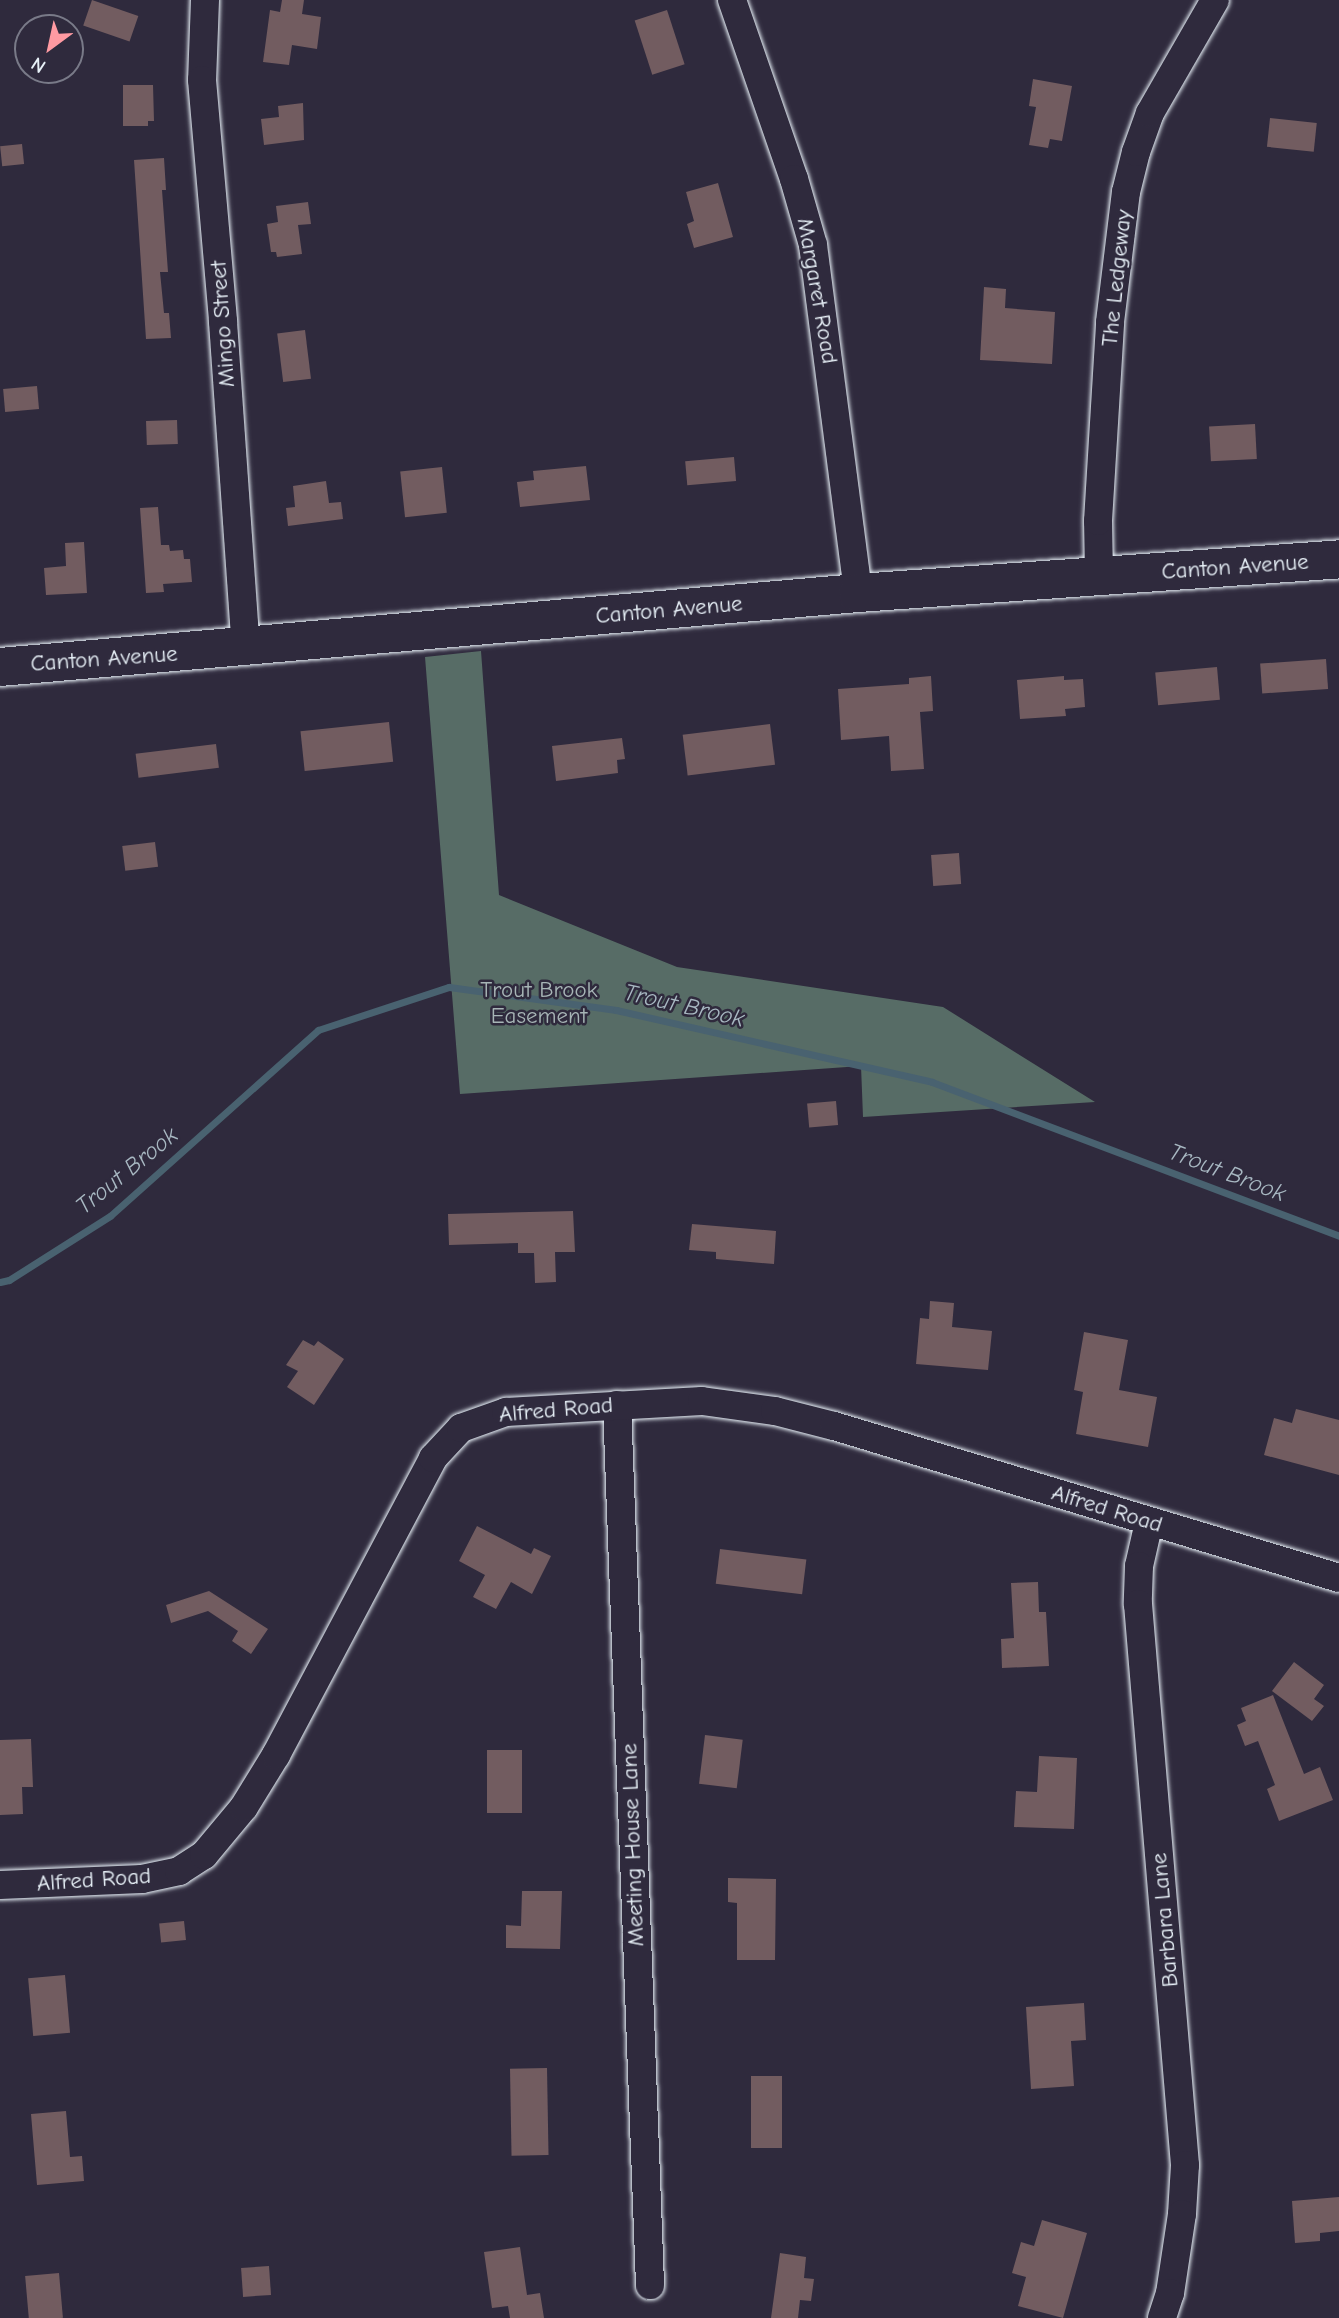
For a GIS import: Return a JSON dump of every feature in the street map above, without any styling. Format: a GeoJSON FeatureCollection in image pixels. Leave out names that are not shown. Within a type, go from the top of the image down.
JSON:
{"type":"FeatureCollection","features":[{"type":"Feature","properties":{"kind":"main road","name":"Canton Avenue"},"geometry":{"type":"LineString","coordinates":[[0,667],[246,648],[858,593],[1339,559]]}},
{"type":"Feature","properties":{"kind":"street","name":"Mingo Street"},"geometry":{"type":"LineString","coordinates":[[205,0],[202,80],[223,322],[246,648]]}},
{"type":"Feature","properties":{"kind":"street","name":"Margaret Road"},"geometry":{"type":"LineString","coordinates":[[732,0],[794,179],[813,245],[858,593]]}},
{"type":"Feature","properties":{"kind":"street","name":"The Ledgeway"},"geometry":{"type":"LineString","coordinates":[[1100,576],[1098,521],[1110,334],[1126,192],[1150,113],[1214,0]]}},
{"type":"Feature","properties":{"kind":"street","name":"Alfred Road"},"geometry":{"type":"LineString","coordinates":[[0,1885],[142,1879],[179,1871],[204,1856],[238,1815],[276,1755],[425,1471],[451,1437],[475,1421],[506,1412],[702,1401],[775,1411],[834,1426],[1339,1578]]}},
{"type":"Feature","properties":{"kind":"street","name":"Meeting House Lane"},"geometry":{"type":"LineString","coordinates":[[617,1405],[650,2285]]}},
{"type":"Feature","properties":{"kind":"street","name":"Barbara Lane"},"geometry":{"type":"LineString","coordinates":[[1149,1522],[1139,1566],[1138,1604],[1185,2165],[1182,2214],[1170,2293],[1162,2318]]}},
{"type":"Feature","properties":{"kind":"green space","name":"Trout Brook Easement"},"geometry":{"type":"Polygon","coordinates":[[[481,651],[499,895],[677,967],[943,1007],[1095,1102],[863,1117],[861,1066],[460,1094],[425,657],[481,651]]]}},
{"type":"Feature","properties":{"kind":"building"},"geometry":{"type":"Polygon","coordinates":[[[92,0],[138,16],[130,41],[84,26],[92,0]]]}},
{"type":"Feature","properties":{"kind":"building"},"geometry":{"type":"Polygon","coordinates":[[[282,0],[304,0],[302,14],[321,17],[317,49],[292,45],[289,65],[263,62],[270,10],[280,12],[282,0]]]}},
{"type":"Feature","properties":{"kind":"building"},"geometry":{"type":"Polygon","coordinates":[[[667,10],[685,64],[652,75],[635,21],[667,10]]]}},
{"type":"Feature","properties":{"kind":"building"},"geometry":{"type":"Polygon","coordinates":[[[1033,79],[1072,86],[1062,141],[1050,139],[1048,148],[1029,145],[1036,107],[1029,106],[1033,79]]]}},
{"type":"Feature","properties":{"kind":"building"},"geometry":{"type":"Polygon","coordinates":[[[123,85],[153,85],[154,121],[148,121],[148,126],[123,126],[123,85]]]}},
{"type":"Feature","properties":{"kind":"building"},"geometry":{"type":"Polygon","coordinates":[[[303,103],[304,140],[264,145],[261,119],[279,117],[278,106],[303,103]]]}},
{"type":"Feature","properties":{"kind":"building"},"geometry":{"type":"Polygon","coordinates":[[[1270,118],[1317,123],[1314,152],[1267,147],[1270,118]]]}},
{"type":"Feature","properties":{"kind":"building"},"geometry":{"type":"Polygon","coordinates":[[[22,144],[24,164],[2,166],[0,146],[22,144]]]}},
{"type":"Feature","properties":{"kind":"building"},"geometry":{"type":"Polygon","coordinates":[[[164,158],[166,190],[162,190],[168,272],[160,272],[164,313],[169,313],[171,338],[146,339],[134,160],[164,158]]]}},
{"type":"Feature","properties":{"kind":"building"},"geometry":{"type":"Polygon","coordinates":[[[718,183],[733,237],[694,248],[687,224],[694,221],[686,192],[718,183]]]}},
{"type":"Feature","properties":{"kind":"building"},"geometry":{"type":"Polygon","coordinates":[[[308,202],[311,224],[298,225],[302,254],[277,257],[276,252],[271,252],[267,224],[278,222],[276,206],[308,202]]]}},
{"type":"Feature","properties":{"kind":"building"},"geometry":{"type":"Polygon","coordinates":[[[984,287],[1006,289],[1005,308],[1055,312],[1052,364],[980,360],[984,287]]]}},
{"type":"Feature","properties":{"kind":"building"},"geometry":{"type":"Polygon","coordinates":[[[305,330],[311,379],[283,382],[277,333],[305,330]]]}},
{"type":"Feature","properties":{"kind":"building"},"geometry":{"type":"Polygon","coordinates":[[[37,386],[39,409],[5,412],[3,389],[37,386]]]}},
{"type":"Feature","properties":{"kind":"building"},"geometry":{"type":"Polygon","coordinates":[[[177,420],[178,444],[147,445],[146,421],[177,420]]]}},
{"type":"Feature","properties":{"kind":"building"},"geometry":{"type":"Polygon","coordinates":[[[1255,424],[1257,459],[1211,461],[1209,426],[1255,424]]]}},
{"type":"Feature","properties":{"kind":"building"},"geometry":{"type":"Polygon","coordinates":[[[734,457],[736,481],[687,485],[685,461],[734,457]]]}},
{"type":"Feature","properties":{"kind":"building"},"geometry":{"type":"Polygon","coordinates":[[[586,466],[590,500],[520,507],[517,482],[534,480],[533,471],[586,466]]]}},
{"type":"Feature","properties":{"kind":"building"},"geometry":{"type":"Polygon","coordinates":[[[442,467],[447,513],[405,517],[400,471],[442,467]]]}},
{"type":"Feature","properties":{"kind":"building"},"geometry":{"type":"Polygon","coordinates":[[[326,481],[329,503],[341,502],[343,519],[288,526],[286,508],[295,507],[293,486],[326,481]]]}},
{"type":"Feature","properties":{"kind":"building"},"geometry":{"type":"Polygon","coordinates":[[[158,507],[161,545],[169,545],[170,551],[183,550],[184,559],[190,559],[192,582],[163,584],[164,592],[146,593],[140,508],[158,507]]]}},
{"type":"Feature","properties":{"kind":"building"},"geometry":{"type":"Polygon","coordinates":[[[84,542],[87,593],[46,595],[44,568],[66,566],[65,543],[84,542]]]}},
{"type":"Feature","properties":{"kind":"building"},"geometry":{"type":"Polygon","coordinates":[[[1326,659],[1328,689],[1262,694],[1260,664],[1326,659]]]}},
{"type":"Feature","properties":{"kind":"building"},"geometry":{"type":"Polygon","coordinates":[[[1217,667],[1220,700],[1158,705],[1155,672],[1217,667]]]}},
{"type":"Feature","properties":{"kind":"building"},"geometry":{"type":"Polygon","coordinates":[[[931,676],[933,711],[920,712],[924,769],[891,771],[889,736],[841,740],[838,689],[909,684],[909,678],[931,676]]]}},
{"type":"Feature","properties":{"kind":"building"},"geometry":{"type":"Polygon","coordinates":[[[1064,676],[1064,680],[1083,679],[1085,707],[1065,709],[1066,716],[1020,719],[1017,680],[1064,676]]]}},
{"type":"Feature","properties":{"kind":"building"},"geometry":{"type":"Polygon","coordinates":[[[389,722],[393,762],[305,771],[300,731],[389,722]]]}},
{"type":"Feature","properties":{"kind":"building"},"geometry":{"type":"Polygon","coordinates":[[[770,724],[775,765],[688,775],[683,735],[770,724]]]}},
{"type":"Feature","properties":{"kind":"building"},"geometry":{"type":"Polygon","coordinates":[[[622,738],[625,759],[617,760],[618,773],[556,781],[552,746],[622,738]]]}},
{"type":"Feature","properties":{"kind":"building"},"geometry":{"type":"Polygon","coordinates":[[[216,744],[219,768],[139,778],[136,754],[216,744]]]}},
{"type":"Feature","properties":{"kind":"building"},"geometry":{"type":"Polygon","coordinates":[[[155,842],[158,867],[125,871],[122,846],[155,842]]]}},
{"type":"Feature","properties":{"kind":"building"},"geometry":{"type":"Polygon","coordinates":[[[959,853],[961,884],[933,886],[931,855],[959,853]]]}},
{"type":"Feature","properties":{"kind":"building"},"geometry":{"type":"Polygon","coordinates":[[[836,1101],[838,1125],[809,1127],[807,1104],[836,1101]]]}},
{"type":"Feature","properties":{"kind":"building"},"geometry":{"type":"Polygon","coordinates":[[[573,1211],[575,1252],[555,1252],[556,1282],[535,1283],[534,1253],[518,1253],[518,1243],[449,1245],[448,1214],[573,1211]]]}},
{"type":"Feature","properties":{"kind":"building"},"geometry":{"type":"Polygon","coordinates":[[[692,1224],[776,1231],[774,1264],[716,1259],[716,1252],[689,1250],[692,1224]]]}},
{"type":"Feature","properties":{"kind":"building"},"geometry":{"type":"Polygon","coordinates":[[[930,1301],[954,1303],[952,1327],[992,1331],[988,1370],[916,1364],[920,1318],[929,1319],[930,1301]]]}},
{"type":"Feature","properties":{"kind":"building"},"geometry":{"type":"Polygon","coordinates":[[[1084,1332],[1128,1340],[1119,1390],[1157,1397],[1148,1447],[1076,1434],[1083,1392],[1074,1390],[1084,1332]]]}},
{"type":"Feature","properties":{"kind":"building"},"geometry":{"type":"Polygon","coordinates":[[[303,1340],[314,1346],[318,1341],[344,1359],[314,1405],[287,1387],[298,1371],[286,1365],[303,1340]]]}},
{"type":"Feature","properties":{"kind":"building"},"geometry":{"type":"Polygon","coordinates":[[[1296,1409],[1339,1420],[1339,1475],[1264,1455],[1274,1418],[1292,1423],[1296,1409]]]}},
{"type":"Feature","properties":{"kind":"building"},"geometry":{"type":"Polygon","coordinates":[[[477,1526],[531,1554],[534,1548],[551,1556],[532,1594],[511,1582],[496,1609],[473,1597],[485,1575],[459,1561],[477,1526]]]}},
{"type":"Feature","properties":{"kind":"building"},"geometry":{"type":"Polygon","coordinates":[[[720,1549],[806,1560],[802,1594],[716,1584],[720,1549]]]}},
{"type":"Feature","properties":{"kind":"building"},"geometry":{"type":"Polygon","coordinates":[[[1038,1582],[1039,1612],[1046,1612],[1049,1666],[1002,1668],[1001,1639],[1014,1638],[1011,1583],[1038,1582]]]}},
{"type":"Feature","properties":{"kind":"building"},"geometry":{"type":"Polygon","coordinates":[[[209,1591],[268,1629],[251,1654],[232,1641],[238,1631],[208,1611],[171,1623],[166,1605],[209,1591]]]}},
{"type":"Feature","properties":{"kind":"building"},"geometry":{"type":"Polygon","coordinates":[[[1294,1662],[1324,1685],[1314,1699],[1324,1706],[1312,1721],[1272,1691],[1294,1662]]]}},
{"type":"Feature","properties":{"kind":"building"},"geometry":{"type":"Polygon","coordinates":[[[1273,1695],[1304,1774],[1320,1767],[1333,1800],[1279,1821],[1267,1789],[1275,1785],[1258,1741],[1245,1746],[1237,1725],[1246,1721],[1241,1708],[1273,1695]]]}},
{"type":"Feature","properties":{"kind":"building"},"geometry":{"type":"Polygon","coordinates":[[[705,1735],[743,1740],[737,1788],[699,1784],[705,1735]]]}},
{"type":"Feature","properties":{"kind":"building"},"geometry":{"type":"Polygon","coordinates":[[[31,1739],[33,1787],[22,1787],[23,1814],[0,1815],[0,1740],[31,1739]]]}},
{"type":"Feature","properties":{"kind":"building"},"geometry":{"type":"Polygon","coordinates":[[[487,1750],[522,1750],[522,1813],[487,1813],[487,1750]]]}},
{"type":"Feature","properties":{"kind":"building"},"geometry":{"type":"Polygon","coordinates":[[[1039,1756],[1077,1758],[1074,1829],[1014,1827],[1016,1791],[1037,1792],[1039,1756]]]}},
{"type":"Feature","properties":{"kind":"building"},"geometry":{"type":"Polygon","coordinates":[[[728,1878],[776,1879],[775,1960],[737,1960],[737,1903],[728,1902],[728,1878]]]}},
{"type":"Feature","properties":{"kind":"building"},"geometry":{"type":"Polygon","coordinates":[[[522,1891],[562,1891],[560,1949],[506,1948],[506,1925],[521,1926],[522,1891]]]}},
{"type":"Feature","properties":{"kind":"building"},"geometry":{"type":"Polygon","coordinates":[[[184,1921],[186,1940],[161,1943],[159,1924],[184,1921]]]}},
{"type":"Feature","properties":{"kind":"building"},"geometry":{"type":"Polygon","coordinates":[[[65,1975],[70,2033],[33,2036],[28,1978],[65,1975]]]}},
{"type":"Feature","properties":{"kind":"building"},"geometry":{"type":"Polygon","coordinates":[[[1084,2003],[1086,2040],[1071,2041],[1074,2086],[1031,2089],[1026,2007],[1084,2003]]]}},
{"type":"Feature","properties":{"kind":"building"},"geometry":{"type":"Polygon","coordinates":[[[547,2068],[549,2155],[512,2156],[510,2069],[547,2068]]]}},
{"type":"Feature","properties":{"kind":"building"},"geometry":{"type":"Polygon","coordinates":[[[751,2076],[782,2076],[782,2148],[751,2148],[751,2076]]]}},
{"type":"Feature","properties":{"kind":"building"},"geometry":{"type":"Polygon","coordinates":[[[66,2111],[70,2157],[82,2156],[84,2181],[37,2185],[31,2114],[66,2111]]]}},
{"type":"Feature","properties":{"kind":"building"},"geometry":{"type":"Polygon","coordinates":[[[1339,2197],[1339,2231],[1320,2233],[1320,2241],[1295,2243],[1292,2201],[1339,2197]]]}},
{"type":"Feature","properties":{"kind":"building"},"geometry":{"type":"Polygon","coordinates":[[[1042,2220],[1087,2233],[1063,2318],[1018,2306],[1026,2277],[1012,2273],[1021,2242],[1034,2246],[1042,2220]]]}},
{"type":"Feature","properties":{"kind":"building"},"geometry":{"type":"Polygon","coordinates":[[[520,2247],[527,2295],[540,2293],[544,2318],[510,2318],[508,2306],[492,2308],[484,2252],[520,2247]]]}},
{"type":"Feature","properties":{"kind":"building"},"geometry":{"type":"Polygon","coordinates":[[[780,2253],[806,2257],[804,2278],[814,2279],[811,2301],[800,2300],[798,2318],[771,2318],[780,2253]]]}},
{"type":"Feature","properties":{"kind":"building"},"geometry":{"type":"Polygon","coordinates":[[[269,2266],[271,2295],[243,2297],[241,2268],[269,2266]]]}},
{"type":"Feature","properties":{"kind":"building"},"geometry":{"type":"Polygon","coordinates":[[[59,2273],[63,2318],[29,2318],[25,2276],[59,2273]]]}},
{"type":"Feature","properties":{"kind":"waterway","name":"Trout Brook"},"geometry":{"type":"LineString","coordinates":[[0,1282],[9,1280],[110,1216],[318,1030],[449,987],[616,1010],[932,1082],[1339,1236]]}}]}
